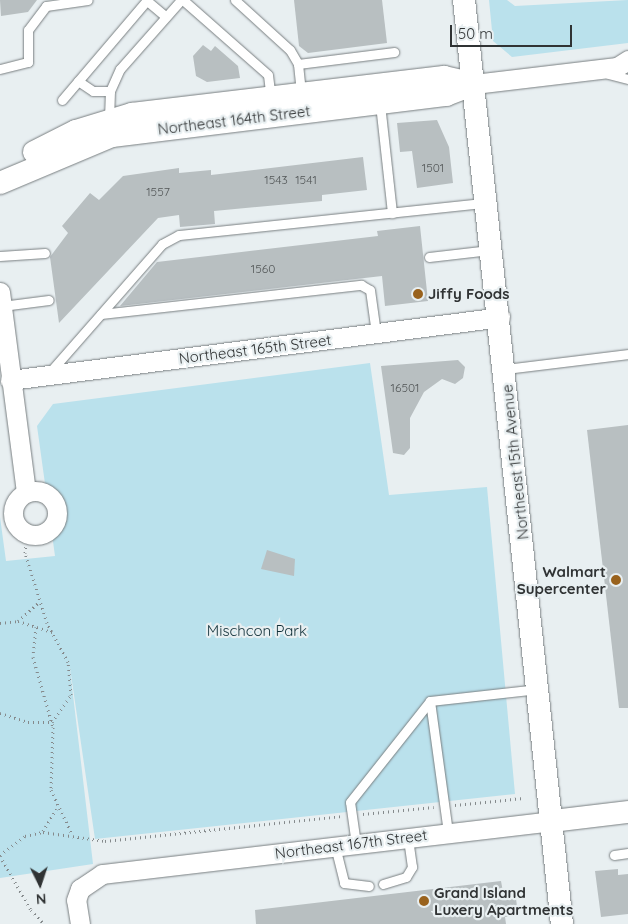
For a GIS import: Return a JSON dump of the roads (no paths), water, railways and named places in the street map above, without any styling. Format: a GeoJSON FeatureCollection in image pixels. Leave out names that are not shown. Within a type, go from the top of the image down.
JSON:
{"type":"FeatureCollection","features":[{"type":"Feature","properties":{"kind":"street","name":"Northeast 15th Avenue"},"geometry":{"type":"LineString","coordinates":[[464,0],[506,369],[562,924]]}},
{"type":"Feature","properties":{"kind":"street","name":"Northeast 164th Street"},"geometry":{"type":"LineString","coordinates":[[0,183],[112,136],[446,95],[474,84],[617,67],[628,60]]}},
{"type":"Feature","properties":{"kind":"street","name":"Northeast 164th Street"},"geometry":{"type":"LineString","coordinates":[[0,167],[108,119],[444,77],[474,84]]}},
{"type":"Feature","properties":{"kind":"street"},"geometry":{"type":"LineString","coordinates":[[1,299],[26,492],[13,513],[14,522],[27,534],[51,529],[58,513],[51,497],[26,492]]}},
{"type":"Feature","properties":{"kind":"street","name":"Northeast 165th Street"},"geometry":{"type":"LineString","coordinates":[[10,380],[500,317]]}},
{"type":"Feature","properties":{"kind":"street","name":"Northeast 167th Street"},"geometry":{"type":"LineString","coordinates":[[80,924],[76,900],[80,889],[102,874],[628,812]]}},
{"type":"Feature","properties":{"kind":"lane"},"geometry":{"type":"LineString","coordinates":[[0,69],[28,62],[28,30],[46,6],[88,0]]}},
{"type":"Feature","properties":{"kind":"lane"},"geometry":{"type":"LineString","coordinates":[[62,100],[147,0],[166,17]]}},
{"type":"Feature","properties":{"kind":"lane"},"geometry":{"type":"LineString","coordinates":[[108,119],[110,92],[120,69],[182,0],[268,75],[271,98]]}},
{"type":"Feature","properties":{"kind":"lane"},"geometry":{"type":"LineString","coordinates":[[235,0],[290,50],[298,64],[302,94]]}},
{"type":"Feature","properties":{"kind":"lane"},"geometry":{"type":"LineString","coordinates":[[298,64],[394,52]]}},
{"type":"Feature","properties":{"kind":"lane"},"geometry":{"type":"LineString","coordinates":[[593,70],[628,79]]}},
{"type":"Feature","properties":{"kind":"lane"},"geometry":{"type":"LineString","coordinates":[[78,81],[92,91],[110,92]]}},
{"type":"Feature","properties":{"kind":"lane"},"geometry":{"type":"LineString","coordinates":[[380,102],[392,213]]}},
{"type":"Feature","properties":{"kind":"lane"},"geometry":{"type":"LineString","coordinates":[[47,376],[162,244],[179,235],[488,202]]}},
{"type":"Feature","properties":{"kind":"lane"},"geometry":{"type":"LineString","coordinates":[[430,257],[492,250]]}},
{"type":"Feature","properties":{"kind":"lane"},"geometry":{"type":"LineString","coordinates":[[0,256],[46,253]]}},
{"type":"Feature","properties":{"kind":"lane"},"geometry":{"type":"LineString","coordinates":[[101,314],[361,285],[370,290],[376,333]]}},
{"type":"Feature","properties":{"kind":"lane"},"geometry":{"type":"LineString","coordinates":[[1,299],[49,300]]}},
{"type":"Feature","properties":{"kind":"lane"},"geometry":{"type":"LineString","coordinates":[[506,369],[628,354]]}},
{"type":"Feature","properties":{"kind":"lane"},"geometry":{"type":"LineString","coordinates":[[356,844],[350,802],[430,701],[538,688]]}},
{"type":"Feature","properties":{"kind":"lane"},"geometry":{"type":"LineString","coordinates":[[430,701],[448,833]]}},
{"type":"Feature","properties":{"kind":"lane"},"geometry":{"type":"LineString","coordinates":[[383,884],[406,877],[412,867],[408,838]]}},
{"type":"Feature","properties":{"kind":"lane"},"geometry":{"type":"LineString","coordinates":[[335,846],[344,883],[369,886]]}},
{"type":"Feature","properties":{"kind":"lane"},"geometry":{"type":"LineString","coordinates":[[614,855],[628,853]]}},
{"type":"Feature","properties":{"kind":"place","name":"Jiffy Foods"},"geometry":{"type":"Point","coordinates":[418,294]}},
{"type":"Feature","properties":{"kind":"place","name":"Walmart Supercenter"},"geometry":{"type":"Point","coordinates":[616,580]}},
{"type":"Feature","properties":{"kind":"place","name":"Grand Island Luxery Apartments"},"geometry":{"type":"Point","coordinates":[424,901]}},
{"type":"Feature","properties":{"kind":"park label","name":"Mischcon Park"},"geometry":{"type":"Point","coordinates":[257,631]}}]}
